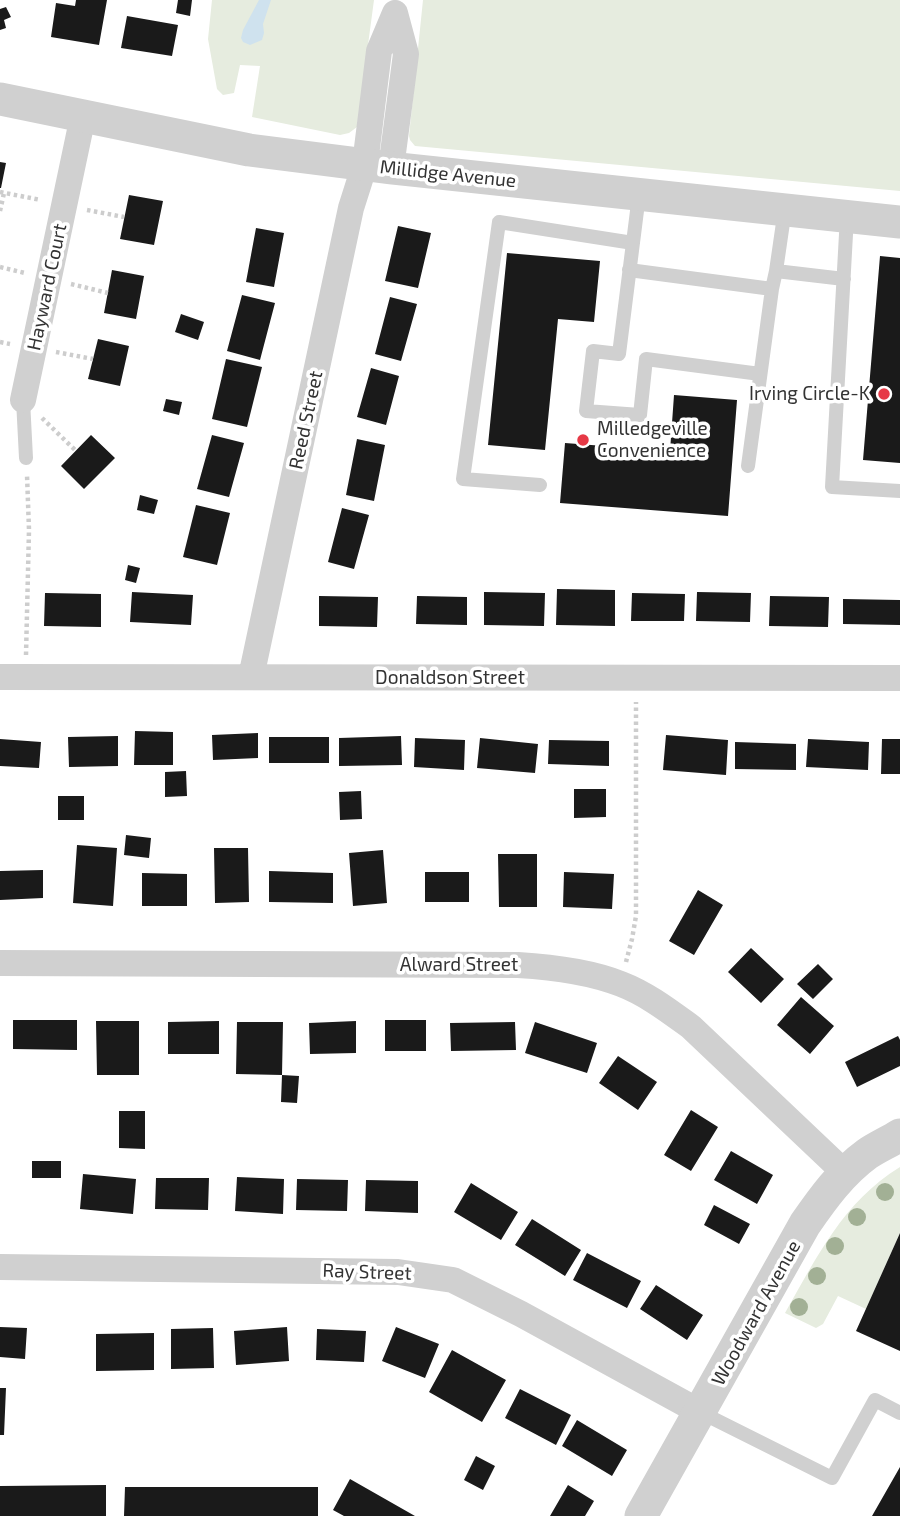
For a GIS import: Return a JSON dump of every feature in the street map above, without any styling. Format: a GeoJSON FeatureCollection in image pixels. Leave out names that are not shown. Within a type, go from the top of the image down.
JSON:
{"type":"FeatureCollection","features":[{"type":"Feature","properties":{"kind":"street","name":"Reed Street"},"geometry":{"type":"LineString","coordinates":[[251,677],[351,208],[378,166],[379,51],[396,6]]}},
{"type":"Feature","properties":{"kind":"street","name":"Millidge Avenue"},"geometry":{"type":"LineString","coordinates":[[0,99],[249,150],[900,222]]}},
{"type":"Feature","properties":{"kind":"street","name":"Hayward Court"},"geometry":{"type":"LineString","coordinates":[[23,400],[83,116]]}},
{"type":"Feature","properties":{"kind":"street","name":"Donaldson Street"},"geometry":{"type":"LineString","coordinates":[[13,677],[900,678]]}},
{"type":"Feature","properties":{"kind":"street","name":"Alward Street"},"geometry":{"type":"LineString","coordinates":[[0,963],[518,965],[554,967],[619,983],[666,1008],[691,1027],[845,1173]]}},
{"type":"Feature","properties":{"kind":"street","name":"Woodward Avenue"},"geometry":{"type":"LineString","coordinates":[[641,1516],[805,1224],[824,1196],[868,1153],[900,1135]]}},
{"type":"Feature","properties":{"kind":"street","name":"Ray Street"},"geometry":{"type":"LineString","coordinates":[[0,1267],[398,1272],[453,1280],[700,1412]]}},
{"type":"Feature","properties":{"kind":"lane"},"geometry":{"type":"LineString","coordinates":[[619,354],[639,195]]}},
{"type":"Feature","properties":{"kind":"lane"},"geometry":{"type":"LineString","coordinates":[[748,466],[785,209]]}},
{"type":"Feature","properties":{"kind":"lane"},"geometry":{"type":"LineString","coordinates":[[847,216],[832,486],[900,491]]}},
{"type":"Feature","properties":{"kind":"lane"},"geometry":{"type":"LineString","coordinates":[[540,485],[463,479],[499,222],[633,243]]}},
{"type":"Feature","properties":{"kind":"lane"},"geometry":{"type":"LineString","coordinates":[[629,270],[772,289]]}},
{"type":"Feature","properties":{"kind":"lane"},"geometry":{"type":"LineString","coordinates":[[776,271],[844,279]]}},
{"type":"Feature","properties":{"kind":"lane"},"geometry":{"type":"LineString","coordinates":[[646,359],[640,415],[586,411],[593,351],[761,374]]}},
{"type":"Feature","properties":{"kind":"lane","name":"Hayward Court"},"geometry":{"type":"LineString","coordinates":[[23,400],[26,458]]}},
{"type":"Feature","properties":{"kind":"lane"},"geometry":{"type":"LineString","coordinates":[[700,1412],[832,1478],[875,1400],[900,1413]]}},
{"type":"Feature","properties":{"kind":"path"},"geometry":{"type":"LineString","coordinates":[[0,211],[4,193]]}},
{"type":"Feature","properties":{"kind":"path"},"geometry":{"type":"LineString","coordinates":[[23,400],[75,450]]}},
{"type":"Feature","properties":{"kind":"path"},"geometry":{"type":"LineString","coordinates":[[13,677],[29,530],[26,458]]}},
{"type":"Feature","properties":{"kind":"path"},"geometry":{"type":"LineString","coordinates":[[619,983],[636,916],[636,678]]}},
{"type":"Feature","properties":{"kind":"shaded area"},"geometry":{"type":"Polygon","coordinates":[[[212,0],[374,0],[357,127],[340,135],[252,117],[260,66],[240,65],[234,93],[223,95],[217,89],[208,39],[212,0]]]}},
{"type":"Feature","properties":{"kind":"shaded area"},"geometry":{"type":"Polygon","coordinates":[[[423,0],[900,0],[900,191],[415,146],[409,136],[423,0]]]}},
{"type":"Feature","properties":{"kind":"shaded area"},"geometry":{"type":"Polygon","coordinates":[[[900,1167],[900,1233],[866,1309],[838,1296],[823,1324],[816,1328],[785,1313],[820,1251],[847,1214],[880,1181],[900,1167]]]}},
{"type":"Feature","properties":{"kind":"water"},"geometry":{"type":"Polygon","coordinates":[[[259,0],[271,0],[263,24],[262,40],[250,45],[241,38],[259,0]]]}},
{"type":"Feature","properties":{"kind":"building"},"geometry":{"type":"Polygon","coordinates":[[[76,0],[107,0],[99,45],[51,37],[56,3],[75,6],[76,0]]]}},
{"type":"Feature","properties":{"kind":"building"},"geometry":{"type":"Polygon","coordinates":[[[178,0],[192,0],[190,16],[176,13],[178,0]]]}},
{"type":"Feature","properties":{"kind":"building"},"geometry":{"type":"Polygon","coordinates":[[[6,7],[11,17],[4,20],[6,28],[0,30],[0,9],[6,7]]]}},
{"type":"Feature","properties":{"kind":"building"},"geometry":{"type":"Polygon","coordinates":[[[127,16],[178,25],[172,56],[121,48],[127,16]]]}},
{"type":"Feature","properties":{"kind":"building"},"geometry":{"type":"Polygon","coordinates":[[[0,162],[6,163],[1,188],[0,188],[0,162]]]}},
{"type":"Feature","properties":{"kind":"building"},"geometry":{"type":"Polygon","coordinates":[[[129,195],[163,201],[154,245],[120,239],[129,195]]]}},
{"type":"Feature","properties":{"kind":"building"},"geometry":{"type":"Polygon","coordinates":[[[398,226],[431,233],[418,288],[385,281],[398,226]]]}},
{"type":"Feature","properties":{"kind":"building"},"geometry":{"type":"Polygon","coordinates":[[[256,228],[284,233],[274,287],[246,282],[256,228]]]}},
{"type":"Feature","properties":{"kind":"building"},"geometry":{"type":"Polygon","coordinates":[[[507,253],[600,261],[594,322],[558,319],[545,450],[488,445],[507,253]]]}},
{"type":"Feature","properties":{"kind":"building","name":"Irving Circle-K"},"geometry":{"type":"Polygon","coordinates":[[[880,256],[900,258],[900,463],[863,460],[880,256]]]}},
{"type":"Feature","properties":{"kind":"building"},"geometry":{"type":"Polygon","coordinates":[[[112,270],[144,276],[136,319],[104,313],[112,270]]]}},
{"type":"Feature","properties":{"kind":"building"},"geometry":{"type":"Polygon","coordinates":[[[242,295],[275,303],[260,360],[227,351],[242,295]]]}},
{"type":"Feature","properties":{"kind":"building"},"geometry":{"type":"Polygon","coordinates":[[[390,297],[417,304],[401,361],[375,354],[390,297]]]}},
{"type":"Feature","properties":{"kind":"building"},"geometry":{"type":"Polygon","coordinates":[[[181,314],[204,322],[198,340],[175,332],[181,314]]]}},
{"type":"Feature","properties":{"kind":"building"},"geometry":{"type":"Polygon","coordinates":[[[98,339],[129,346],[120,386],[88,379],[98,339]]]}},
{"type":"Feature","properties":{"kind":"building"},"geometry":{"type":"Polygon","coordinates":[[[226,359],[262,367],[247,427],[212,419],[226,359]]]}},
{"type":"Feature","properties":{"kind":"building"},"geometry":{"type":"Polygon","coordinates":[[[371,368],[399,376],[386,425],[357,417],[371,368]]]}},
{"type":"Feature","properties":{"kind":"building"},"geometry":{"type":"Polygon","coordinates":[[[674,395],[737,400],[728,516],[560,503],[565,443],[670,451],[674,395]]]}},
{"type":"Feature","properties":{"kind":"building"},"geometry":{"type":"Polygon","coordinates":[[[166,399],[182,402],[179,415],[163,411],[166,399]]]}},
{"type":"Feature","properties":{"kind":"building"},"geometry":{"type":"Polygon","coordinates":[[[91,435],[115,458],[84,489],[61,466],[91,435]]]}},
{"type":"Feature","properties":{"kind":"building"},"geometry":{"type":"Polygon","coordinates":[[[212,435],[244,443],[229,497],[197,489],[212,435]]]}},
{"type":"Feature","properties":{"kind":"building"},"geometry":{"type":"Polygon","coordinates":[[[357,439],[385,445],[374,501],[346,495],[357,439]]]}},
{"type":"Feature","properties":{"kind":"building"},"geometry":{"type":"Polygon","coordinates":[[[140,495],[158,500],[154,514],[137,510],[140,495]]]}},
{"type":"Feature","properties":{"kind":"building"},"geometry":{"type":"Polygon","coordinates":[[[196,505],[230,513],[217,565],[183,557],[196,505]]]}},
{"type":"Feature","properties":{"kind":"building"},"geometry":{"type":"Polygon","coordinates":[[[342,508],[369,515],[354,569],[328,562],[342,508]]]}},
{"type":"Feature","properties":{"kind":"building"},"geometry":{"type":"Polygon","coordinates":[[[128,565],[140,568],[136,583],[125,580],[128,565]]]}},
{"type":"Feature","properties":{"kind":"building"},"geometry":{"type":"Polygon","coordinates":[[[557,589],[615,590],[615,626],[556,625],[557,589]]]}},
{"type":"Feature","properties":{"kind":"building"},"geometry":{"type":"Polygon","coordinates":[[[132,592],[193,595],[191,625],[130,622],[132,592]]]}},
{"type":"Feature","properties":{"kind":"building"},"geometry":{"type":"Polygon","coordinates":[[[484,592],[545,593],[544,626],[484,625],[484,592]]]}},
{"type":"Feature","properties":{"kind":"building"},"geometry":{"type":"Polygon","coordinates":[[[697,592],[751,593],[750,622],[696,621],[697,592]]]}},
{"type":"Feature","properties":{"kind":"building"},"geometry":{"type":"Polygon","coordinates":[[[45,593],[101,594],[101,627],[44,626],[45,593]]]}},
{"type":"Feature","properties":{"kind":"building"},"geometry":{"type":"Polygon","coordinates":[[[632,593],[685,594],[684,621],[631,621],[632,593]]]}},
{"type":"Feature","properties":{"kind":"building"},"geometry":{"type":"Polygon","coordinates":[[[319,596],[378,597],[377,627],[319,626],[319,596]]]}},
{"type":"Feature","properties":{"kind":"building"},"geometry":{"type":"Polygon","coordinates":[[[417,596],[467,597],[467,625],[416,624],[417,596]]]}},
{"type":"Feature","properties":{"kind":"building"},"geometry":{"type":"Polygon","coordinates":[[[770,596],[829,597],[828,627],[769,626],[770,596]]]}},
{"type":"Feature","properties":{"kind":"building"},"geometry":{"type":"Polygon","coordinates":[[[843,599],[900,600],[900,625],[843,624],[843,599]]]}},
{"type":"Feature","properties":{"kind":"building"},"geometry":{"type":"Polygon","coordinates":[[[135,731],[173,732],[173,765],[134,765],[135,731]]]}},
{"type":"Feature","properties":{"kind":"building"},"geometry":{"type":"Polygon","coordinates":[[[258,733],[258,758],[213,760],[212,735],[258,733]]]}},
{"type":"Feature","properties":{"kind":"building"},"geometry":{"type":"Polygon","coordinates":[[[666,735],[728,740],[726,775],[663,770],[666,735]]]}},
{"type":"Feature","properties":{"kind":"building"},"geometry":{"type":"Polygon","coordinates":[[[118,736],[118,766],[69,767],[68,737],[118,736]]]}},
{"type":"Feature","properties":{"kind":"building"},"geometry":{"type":"Polygon","coordinates":[[[401,736],[402,765],[339,766],[339,738],[401,736]]]}},
{"type":"Feature","properties":{"kind":"building"},"geometry":{"type":"Polygon","coordinates":[[[269,737],[329,737],[329,763],[269,763],[269,737]]]}},
{"type":"Feature","properties":{"kind":"building"},"geometry":{"type":"Polygon","coordinates":[[[415,738],[465,740],[464,770],[414,767],[415,738]]]}},
{"type":"Feature","properties":{"kind":"building"},"geometry":{"type":"Polygon","coordinates":[[[480,738],[538,744],[535,773],[477,768],[480,738]]]}},
{"type":"Feature","properties":{"kind":"building"},"geometry":{"type":"Polygon","coordinates":[[[0,739],[41,742],[39,768],[0,766],[0,739]]]}},
{"type":"Feature","properties":{"kind":"building"},"geometry":{"type":"Polygon","coordinates":[[[808,739],[869,742],[868,770],[806,767],[808,739]]]}},
{"type":"Feature","properties":{"kind":"building"},"geometry":{"type":"Polygon","coordinates":[[[882,739],[900,739],[900,774],[881,774],[882,739]]]}},
{"type":"Feature","properties":{"kind":"building"},"geometry":{"type":"Polygon","coordinates":[[[549,740],[609,741],[609,766],[548,764],[549,740]]]}},
{"type":"Feature","properties":{"kind":"building"},"geometry":{"type":"Polygon","coordinates":[[[735,742],[796,744],[796,770],[735,769],[735,742]]]}},
{"type":"Feature","properties":{"kind":"building"},"geometry":{"type":"Polygon","coordinates":[[[186,771],[187,796],[165,797],[165,772],[186,771]]]}},
{"type":"Feature","properties":{"kind":"building"},"geometry":{"type":"Polygon","coordinates":[[[574,789],[606,789],[606,817],[574,818],[574,789]]]}},
{"type":"Feature","properties":{"kind":"building"},"geometry":{"type":"Polygon","coordinates":[[[361,791],[362,819],[340,820],[339,792],[361,791]]]}},
{"type":"Feature","properties":{"kind":"building"},"geometry":{"type":"Polygon","coordinates":[[[58,796],[84,796],[84,820],[58,820],[58,796]]]}},
{"type":"Feature","properties":{"kind":"building"},"geometry":{"type":"Polygon","coordinates":[[[126,835],[151,838],[149,858],[124,855],[126,835]]]}},
{"type":"Feature","properties":{"kind":"building"},"geometry":{"type":"Polygon","coordinates":[[[77,845],[117,848],[113,906],[73,903],[77,845]]]}},
{"type":"Feature","properties":{"kind":"building"},"geometry":{"type":"Polygon","coordinates":[[[214,848],[248,848],[249,902],[215,903],[214,848]]]}},
{"type":"Feature","properties":{"kind":"building"},"geometry":{"type":"Polygon","coordinates":[[[383,850],[387,903],[353,906],[349,853],[383,850]]]}},
{"type":"Feature","properties":{"kind":"building"},"geometry":{"type":"Polygon","coordinates":[[[498,854],[537,854],[537,907],[499,907],[498,854]]]}},
{"type":"Feature","properties":{"kind":"building"},"geometry":{"type":"Polygon","coordinates":[[[43,870],[43,898],[0,900],[0,871],[43,870]]]}},
{"type":"Feature","properties":{"kind":"building"},"geometry":{"type":"Polygon","coordinates":[[[269,871],[333,873],[333,903],[269,902],[269,871]]]}},
{"type":"Feature","properties":{"kind":"building"},"geometry":{"type":"Polygon","coordinates":[[[425,872],[469,872],[469,902],[425,902],[425,872]]]}},
{"type":"Feature","properties":{"kind":"building"},"geometry":{"type":"Polygon","coordinates":[[[564,872],[614,874],[612,909],[563,907],[564,872]]]}},
{"type":"Feature","properties":{"kind":"building"},"geometry":{"type":"Polygon","coordinates":[[[142,873],[187,874],[187,906],[142,906],[142,873]]]}},
{"type":"Feature","properties":{"kind":"building"},"geometry":{"type":"Polygon","coordinates":[[[698,890],[723,905],[694,955],[669,941],[698,890]]]}},
{"type":"Feature","properties":{"kind":"building"},"geometry":{"type":"Polygon","coordinates":[[[751,948],[784,979],[761,1003],[728,972],[751,948]]]}},
{"type":"Feature","properties":{"kind":"building"},"geometry":{"type":"Polygon","coordinates":[[[818,964],[833,979],[813,999],[797,984],[818,964]]]}},
{"type":"Feature","properties":{"kind":"building"},"geometry":{"type":"Polygon","coordinates":[[[801,997],[834,1026],[810,1054],[777,1025],[801,997]]]}},
{"type":"Feature","properties":{"kind":"building"},"geometry":{"type":"Polygon","coordinates":[[[13,1020],[77,1020],[77,1050],[13,1049],[13,1020]]]}},
{"type":"Feature","properties":{"kind":"building"},"geometry":{"type":"Polygon","coordinates":[[[385,1020],[426,1020],[426,1051],[385,1051],[385,1020]]]}},
{"type":"Feature","properties":{"kind":"building"},"geometry":{"type":"Polygon","coordinates":[[[96,1021],[139,1021],[139,1075],[97,1075],[96,1021]]]}},
{"type":"Feature","properties":{"kind":"building"},"geometry":{"type":"Polygon","coordinates":[[[219,1021],[219,1054],[168,1054],[168,1022],[219,1021]]]}},
{"type":"Feature","properties":{"kind":"building"},"geometry":{"type":"Polygon","coordinates":[[[356,1021],[356,1053],[310,1054],[309,1023],[356,1021]]]}},
{"type":"Feature","properties":{"kind":"building"},"geometry":{"type":"Polygon","coordinates":[[[237,1022],[283,1022],[282,1075],[236,1074],[237,1022]]]}},
{"type":"Feature","properties":{"kind":"building"},"geometry":{"type":"Polygon","coordinates":[[[515,1022],[516,1050],[451,1051],[450,1023],[515,1022]]]}},
{"type":"Feature","properties":{"kind":"building"},"geometry":{"type":"Polygon","coordinates":[[[535,1022],[597,1043],[587,1073],[525,1053],[535,1022]]]}},
{"type":"Feature","properties":{"kind":"building"},"geometry":{"type":"Polygon","coordinates":[[[898,1036],[900,1066],[857,1087],[845,1062],[898,1036]]]}},
{"type":"Feature","properties":{"kind":"building"},"geometry":{"type":"Polygon","coordinates":[[[618,1056],[657,1082],[638,1110],[599,1083],[618,1056]]]}},
{"type":"Feature","properties":{"kind":"building"},"geometry":{"type":"Polygon","coordinates":[[[282,1075],[299,1076],[297,1103],[281,1102],[282,1075]]]}},
{"type":"Feature","properties":{"kind":"building"},"geometry":{"type":"Polygon","coordinates":[[[691,1110],[718,1127],[691,1171],[664,1155],[691,1110]]]}},
{"type":"Feature","properties":{"kind":"building"},"geometry":{"type":"Polygon","coordinates":[[[119,1111],[145,1111],[145,1149],[119,1148],[119,1111]]]}},
{"type":"Feature","properties":{"kind":"building"},"geometry":{"type":"Polygon","coordinates":[[[731,1151],[773,1175],[757,1204],[714,1180],[731,1151]]]}},
{"type":"Feature","properties":{"kind":"building"},"geometry":{"type":"Polygon","coordinates":[[[32,1161],[61,1161],[61,1178],[32,1178],[32,1161]]]}},
{"type":"Feature","properties":{"kind":"building"},"geometry":{"type":"Polygon","coordinates":[[[83,1174],[136,1179],[133,1214],[80,1209],[83,1174]]]}},
{"type":"Feature","properties":{"kind":"building"},"geometry":{"type":"Polygon","coordinates":[[[237,1177],[284,1179],[283,1214],[235,1211],[237,1177]]]}},
{"type":"Feature","properties":{"kind":"building"},"geometry":{"type":"Polygon","coordinates":[[[156,1178],[209,1178],[208,1210],[155,1209],[156,1178]]]}},
{"type":"Feature","properties":{"kind":"building"},"geometry":{"type":"Polygon","coordinates":[[[297,1179],[348,1180],[347,1211],[296,1210],[297,1179]]]}},
{"type":"Feature","properties":{"kind":"building"},"geometry":{"type":"Polygon","coordinates":[[[366,1180],[418,1181],[418,1213],[365,1211],[366,1180]]]}},
{"type":"Feature","properties":{"kind":"building"},"geometry":{"type":"Polygon","coordinates":[[[471,1183],[518,1212],[501,1240],[454,1212],[471,1183]]]}},
{"type":"Feature","properties":{"kind":"building"},"geometry":{"type":"Polygon","coordinates":[[[714,1205],[750,1224],[739,1244],[704,1225],[714,1205]]]}},
{"type":"Feature","properties":{"kind":"building"},"geometry":{"type":"Polygon","coordinates":[[[532,1219],[581,1250],[565,1276],[515,1245],[532,1219]]]}},
{"type":"Feature","properties":{"kind":"building"},"geometry":{"type":"Polygon","coordinates":[[[900,1233],[900,1351],[856,1331],[900,1233]]]}},
{"type":"Feature","properties":{"kind":"building"},"geometry":{"type":"Polygon","coordinates":[[[587,1253],[641,1281],[627,1308],[573,1280],[587,1253]]]}},
{"type":"Feature","properties":{"kind":"building"},"geometry":{"type":"Polygon","coordinates":[[[656,1285],[703,1315],[687,1340],[640,1309],[656,1285]]]}},
{"type":"Feature","properties":{"kind":"building"},"geometry":{"type":"Polygon","coordinates":[[[0,1327],[27,1328],[25,1359],[0,1357],[0,1327]]]}},
{"type":"Feature","properties":{"kind":"building"},"geometry":{"type":"Polygon","coordinates":[[[287,1327],[289,1361],[236,1365],[234,1331],[287,1327]]]}},
{"type":"Feature","properties":{"kind":"building"},"geometry":{"type":"Polygon","coordinates":[[[396,1327],[439,1344],[425,1378],[382,1361],[396,1327]]]}},
{"type":"Feature","properties":{"kind":"building"},"geometry":{"type":"Polygon","coordinates":[[[213,1328],[214,1368],[171,1369],[171,1329],[213,1328]]]}},
{"type":"Feature","properties":{"kind":"building"},"geometry":{"type":"Polygon","coordinates":[[[317,1329],[366,1331],[364,1362],[316,1360],[317,1329]]]}},
{"type":"Feature","properties":{"kind":"building"},"geometry":{"type":"Polygon","coordinates":[[[154,1333],[154,1370],[96,1371],[96,1334],[154,1333]]]}},
{"type":"Feature","properties":{"kind":"building"},"geometry":{"type":"Polygon","coordinates":[[[452,1350],[506,1380],[482,1422],[429,1392],[452,1350]]]}},
{"type":"Feature","properties":{"kind":"building"},"geometry":{"type":"Polygon","coordinates":[[[0,1388],[6,1388],[4,1435],[0,1435],[0,1388]]]}},
{"type":"Feature","properties":{"kind":"building"},"geometry":{"type":"Polygon","coordinates":[[[520,1389],[571,1415],[556,1445],[505,1418],[520,1389]]]}},
{"type":"Feature","properties":{"kind":"building"},"geometry":{"type":"Polygon","coordinates":[[[577,1420],[627,1450],[612,1476],[562,1446],[577,1420]]]}},
{"type":"Feature","properties":{"kind":"building"},"geometry":{"type":"Polygon","coordinates":[[[476,1456],[495,1466],[483,1490],[464,1480],[476,1456]]]}},
{"type":"Feature","properties":{"kind":"building"},"geometry":{"type":"Polygon","coordinates":[[[900,1467],[900,1516],[872,1516],[900,1467]]]}},
{"type":"Feature","properties":{"kind":"building"},"geometry":{"type":"Polygon","coordinates":[[[350,1479],[415,1516],[344,1516],[333,1510],[350,1479]]]}},
{"type":"Feature","properties":{"kind":"building"},"geometry":{"type":"Polygon","coordinates":[[[106,1485],[106,1516],[0,1516],[0,1486],[106,1485]]]}},
{"type":"Feature","properties":{"kind":"building"},"geometry":{"type":"Polygon","coordinates":[[[568,1485],[594,1501],[585,1516],[550,1516],[568,1485]]]}},
{"type":"Feature","properties":{"kind":"building"},"geometry":{"type":"Polygon","coordinates":[[[125,1487],[318,1487],[318,1516],[124,1516],[125,1487]]]}},
{"type":"Feature","properties":{"kind":"place","name":"Irving Circle-K"},"geometry":{"type":"Point","coordinates":[884,394]}},
{"type":"Feature","properties":{"kind":"place","name":"Milledgeville Convenience"},"geometry":{"type":"Point","coordinates":[583,440]}}]}
